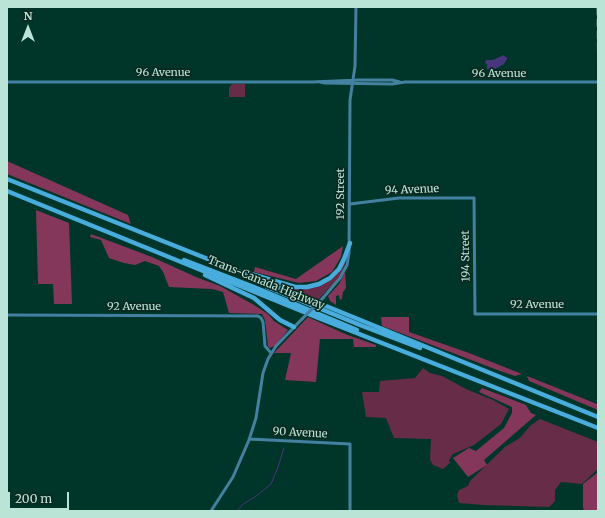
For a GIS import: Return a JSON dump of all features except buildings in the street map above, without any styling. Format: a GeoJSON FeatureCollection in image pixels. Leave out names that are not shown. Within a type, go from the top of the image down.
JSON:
{"type":"FeatureCollection","features":[{"type":"Feature","properties":{"kind":"highway","name":"Trans-Canada Highway"},"geometry":{"type":"LineString","coordinates":[[7,179],[326,306],[598,417]]}},
{"type":"Feature","properties":{"kind":"highway","name":"Trans-Canada Highway"},"geometry":{"type":"LineString","coordinates":[[7,191],[182,263],[596,428]]}},
{"type":"Feature","properties":{"kind":"highway","name":"Trans-Canada Highway"},"geometry":{"type":"LineString","coordinates":[[123,238],[254,287],[337,321],[401,350]]}},
{"type":"Feature","properties":{"kind":"highway"},"geometry":{"type":"LineString","coordinates":[[225,267],[295,287],[308,287],[319,284],[330,278],[339,269],[350,243]]}},
{"type":"Feature","properties":{"kind":"highway"},"geometry":{"type":"LineString","coordinates":[[182,263],[254,298],[280,320],[294,327]]}},
{"type":"Feature","properties":{"kind":"main road","name":"192 Street"},"geometry":{"type":"LineString","coordinates":[[211,511],[233,477],[249,439],[257,412],[265,367],[271,353],[333,287],[344,272],[348,259],[350,243],[350,100],[355,66],[356,7]]}},
{"type":"Feature","properties":{"kind":"main road","name":"96 Avenue"},"geometry":{"type":"LineString","coordinates":[[7,82],[352,82],[392,84],[400,82],[598,82]]}},
{"type":"Feature","properties":{"kind":"main road","name":"94 Avenue"},"geometry":{"type":"LineString","coordinates":[[350,204],[399,198],[474,198]]}},
{"type":"Feature","properties":{"kind":"main road","name":"194 Street"},"geometry":{"type":"LineString","coordinates":[[474,198],[475,314]]}},
{"type":"Feature","properties":{"kind":"main road","name":"92 Avenue"},"geometry":{"type":"LineString","coordinates":[[475,314],[598,314]]}},
{"type":"Feature","properties":{"kind":"main road","name":"92 Avenue"},"geometry":{"type":"LineString","coordinates":[[7,315],[256,316],[261,318],[263,322],[265,346],[271,353]]}},
{"type":"Feature","properties":{"kind":"main road","name":"90 Avenue"},"geometry":{"type":"LineString","coordinates":[[249,439],[350,444],[350,511]]}},
{"type":"Feature","properties":{"kind":"shaded area"},"geometry":{"type":"Polygon","coordinates":[[[504,55],[507,59],[504,64],[493,70],[487,69],[487,64],[485,63],[486,60],[493,60],[504,55]]]}},
{"type":"Feature","properties":{"kind":"shaded area"},"geometry":{"type":"Polygon","coordinates":[[[232,84],[245,84],[245,97],[229,97],[229,88],[232,84]]]}},
{"type":"Feature","properties":{"kind":"shaded area"},"geometry":{"type":"Polygon","coordinates":[[[7,161],[128,215],[131,224],[7,174],[7,161]]]}},
{"type":"Feature","properties":{"kind":"shaded area"},"geometry":{"type":"Polygon","coordinates":[[[36,210],[69,223],[72,304],[54,304],[53,284],[38,284],[36,210]]]}},
{"type":"Feature","properties":{"kind":"shaded area"},"geometry":{"type":"Polygon","coordinates":[[[91,234],[152,257],[220,286],[268,314],[274,321],[288,330],[275,346],[269,348],[265,320],[262,314],[229,313],[223,292],[212,289],[169,287],[159,266],[145,261],[135,265],[109,258],[101,240],[90,237],[91,234]]]}},
{"type":"Feature","properties":{"kind":"shaded area"},"geometry":{"type":"Polygon","coordinates":[[[343,246],[341,257],[332,272],[316,281],[299,283],[254,272],[255,267],[296,279],[343,246]]]}},
{"type":"Feature","properties":{"kind":"shaded area"},"geometry":{"type":"Polygon","coordinates":[[[344,261],[346,262],[341,274],[333,286],[328,289],[318,300],[274,283],[287,286],[322,284],[344,261]]]}},
{"type":"Feature","properties":{"kind":"shaded area"},"geometry":{"type":"Polygon","coordinates":[[[345,272],[346,288],[343,292],[342,299],[340,300],[339,295],[336,296],[336,305],[330,301],[328,296],[339,284],[345,272]]]}},
{"type":"Feature","properties":{"kind":"shaded area"},"geometry":{"type":"Polygon","coordinates":[[[308,317],[345,334],[376,345],[376,347],[354,347],[353,339],[320,339],[316,382],[285,380],[291,353],[274,353],[308,317]]]}},
{"type":"Feature","properties":{"kind":"shaded area"},"geometry":{"type":"Polygon","coordinates":[[[381,317],[409,317],[409,332],[469,353],[522,374],[515,376],[500,371],[382,326],[381,317]]]}},
{"type":"Feature","properties":{"kind":"shaded area"},"geometry":{"type":"Polygon","coordinates":[[[423,368],[430,373],[442,376],[509,409],[501,424],[474,445],[453,454],[449,460],[450,463],[443,469],[433,465],[430,460],[431,439],[394,438],[386,418],[366,417],[362,392],[379,392],[380,381],[415,378],[423,368]]]}},
{"type":"Feature","properties":{"kind":"shaded area"},"geometry":{"type":"Polygon","coordinates":[[[527,376],[597,404],[598,410],[529,381],[527,376]]]}},
{"type":"Feature","properties":{"kind":"shaded area"},"geometry":{"type":"Polygon","coordinates":[[[482,388],[526,405],[531,413],[536,415],[484,460],[487,465],[468,477],[453,458],[469,448],[476,451],[504,428],[512,413],[512,407],[479,392],[482,388]]]}},
{"type":"Feature","properties":{"kind":"shaded area"},"geometry":{"type":"Polygon","coordinates":[[[540,419],[598,442],[598,469],[582,484],[561,482],[555,490],[555,501],[549,507],[459,503],[457,495],[459,490],[468,486],[470,481],[505,447],[520,438],[530,426],[540,419]]]}},
{"type":"Feature","properties":{"kind":"shaded area"},"geometry":{"type":"Polygon","coordinates":[[[598,472],[598,511],[584,511],[583,484],[598,472]]]}},
{"type":"Feature","properties":{"kind":"waterway"},"geometry":{"type":"LineString","coordinates":[[237,511],[243,504],[255,497],[271,484],[284,448]]}},
{"type":"Feature","properties":{"kind":"railway"},"geometry":{"type":"LineString","coordinates":[[597,7],[598,109]]}}]}
